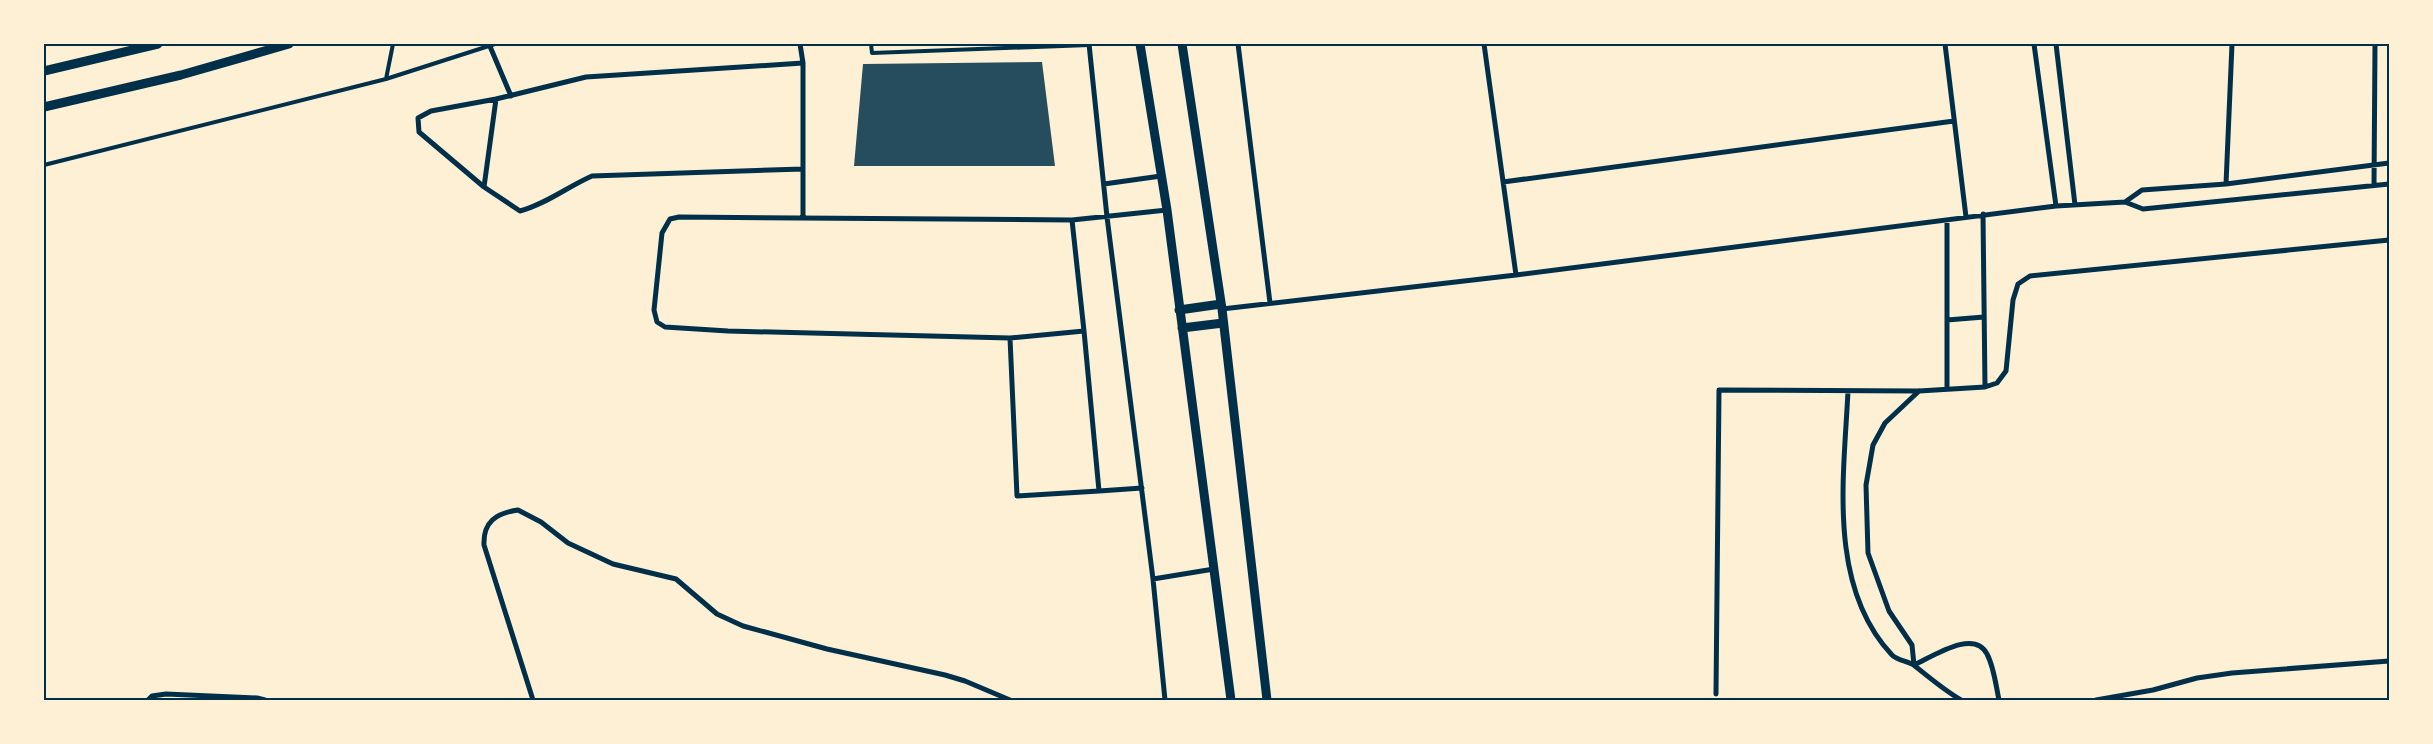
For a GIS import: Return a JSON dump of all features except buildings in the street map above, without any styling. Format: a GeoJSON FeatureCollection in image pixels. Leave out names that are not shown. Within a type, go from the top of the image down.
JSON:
{"type":"FeatureCollection","features":[{"type":"Feature","properties":{"kind":"street"},"geometry":{"type":"LineString","coordinates":[[44,71],[158,44]]}},
{"type":"Feature","properties":{"kind":"street"},"geometry":{"type":"LineString","coordinates":[[44,107],[181,75],[289,44]]}},
{"type":"Feature","properties":{"kind":"street"},"geometry":{"type":"LineString","coordinates":[[491,44],[511,96]]}},
{"type":"Feature","properties":{"kind":"street"},"geometry":{"type":"LineString","coordinates":[[800,44],[803,63],[803,217]]}},
{"type":"Feature","properties":{"kind":"street"},"geometry":{"type":"LineString","coordinates":[[1089,44],[1107,217],[1153,579],[1165,700]]}},
{"type":"Feature","properties":{"kind":"street"},"geometry":{"type":"LineString","coordinates":[[1140,44],[1167,210],[1231,700]]}},
{"type":"Feature","properties":{"kind":"street"},"geometry":{"type":"LineString","coordinates":[[1182,44],[1221,306],[1267,700]]}},
{"type":"Feature","properties":{"kind":"street"},"geometry":{"type":"LineString","coordinates":[[1238,44],[1270,304]]}},
{"type":"Feature","properties":{"kind":"street"},"geometry":{"type":"LineString","coordinates":[[1484,44],[1516,275]]}},
{"type":"Feature","properties":{"kind":"street"},"geometry":{"type":"LineString","coordinates":[[1945,44],[1966,217]]}},
{"type":"Feature","properties":{"kind":"street"},"geometry":{"type":"LineString","coordinates":[[2034,44],[2056,206]]}},
{"type":"Feature","properties":{"kind":"street"},"geometry":{"type":"LineString","coordinates":[[2056,44],[2075,205]]}},
{"type":"Feature","properties":{"kind":"street"},"geometry":{"type":"LineString","coordinates":[[2226,184],[2232,44]]}},
{"type":"Feature","properties":{"kind":"street"},"geometry":{"type":"LineString","coordinates":[[2374,186],[2375,44]]}},
{"type":"Feature","properties":{"kind":"street"},"geometry":{"type":"LineString","coordinates":[[803,63],[586,77],[496,100],[431,111],[418,118],[418,132],[484,187],[520,211],[539,206],[574,184],[592,176],[803,169]]}},
{"type":"Feature","properties":{"kind":"street"},"geometry":{"type":"LineString","coordinates":[[484,187],[496,100]]}},
{"type":"Feature","properties":{"kind":"street"},"geometry":{"type":"LineString","coordinates":[[1503,182],[1954,121]]}},
{"type":"Feature","properties":{"kind":"street"},"geometry":{"type":"LineString","coordinates":[[2125,202],[2142,190],[2226,184],[2389,162]]}},
{"type":"Feature","properties":{"kind":"street"},"geometry":{"type":"LineString","coordinates":[[1104,184],[1161,176]]}},
{"type":"Feature","properties":{"kind":"street"},"geometry":{"type":"LineString","coordinates":[[1180,310],[1270,304],[1516,275],[2056,206],[2125,202],[2143,209],[2389,184]]}},
{"type":"Feature","properties":{"kind":"street"},"geometry":{"type":"LineString","coordinates":[[1084,331],[1010,338],[728,331],[665,327],[657,322],[654,310],[662,233],[670,219],[679,217],[1072,220],[1167,210]]}},
{"type":"Feature","properties":{"kind":"street"},"geometry":{"type":"LineString","coordinates":[[1983,214],[1985,388]]}},
{"type":"Feature","properties":{"kind":"street"},"geometry":{"type":"LineString","coordinates":[[1072,220],[1099,491]]}},
{"type":"Feature","properties":{"kind":"street"},"geometry":{"type":"LineString","coordinates":[[1947,221],[1947,390]]}},
{"type":"Feature","properties":{"kind":"street"},"geometry":{"type":"LineString","coordinates":[[1716,694],[1719,390],[1919,391],[1985,388],[1997,383],[2006,371],[2013,300],[2018,284],[2030,276],[2389,240]]}},
{"type":"Feature","properties":{"kind":"street"},"geometry":{"type":"LineString","coordinates":[[1947,320],[1984,317]]}},
{"type":"Feature","properties":{"kind":"street"},"geometry":{"type":"LineString","coordinates":[[1182,328],[1223,323]]}},
{"type":"Feature","properties":{"kind":"street"},"geometry":{"type":"LineString","coordinates":[[1010,338],[1017,496],[1142,488]]}},
{"type":"Feature","properties":{"kind":"street"},"geometry":{"type":"LineString","coordinates":[[1848,391],[1844,514],[1848,570],[1860,603],[1881,641],[1893,656],[1914,665],[1928,679],[1961,700]]}},
{"type":"Feature","properties":{"kind":"street"},"geometry":{"type":"LineString","coordinates":[[1914,665],[1912,645],[1889,611],[1868,553],[1866,485],[1873,445],[1886,424],[1919,391]]}},
{"type":"Feature","properties":{"kind":"street"},"geometry":{"type":"LineString","coordinates":[[533,700],[484,545],[485,527],[490,521],[518,510],[541,522],[568,542],[613,564],[676,578],[717,614],[743,626],[827,649],[952,677],[1010,700]]}},
{"type":"Feature","properties":{"kind":"street"},"geometry":{"type":"LineString","coordinates":[[1153,579],[1214,569]]}},
{"type":"Feature","properties":{"kind":"street"},"geometry":{"type":"LineString","coordinates":[[1914,665],[1954,646],[1969,642],[1978,645],[1987,653],[1999,700]]}},
{"type":"Feature","properties":{"kind":"street"},"geometry":{"type":"LineString","coordinates":[[2096,700],[2153,690],[2197,678],[2232,673],[2389,661]]}},
{"type":"Feature","properties":{"kind":"street"},"geometry":{"type":"LineString","coordinates":[[148,700],[152,696],[166,694],[258,698],[265,700]]}},
{"type":"Feature","properties":{"kind":"lane"},"geometry":{"type":"LineString","coordinates":[[386,79],[394,44]]}},
{"type":"Feature","properties":{"kind":"lane"},"geometry":{"type":"LineString","coordinates":[[44,165],[386,79],[491,44]]}},
{"type":"Feature","properties":{"kind":"lane"},"geometry":{"type":"LineString","coordinates":[[871,44],[872,53],[1089,44]]}}]}
